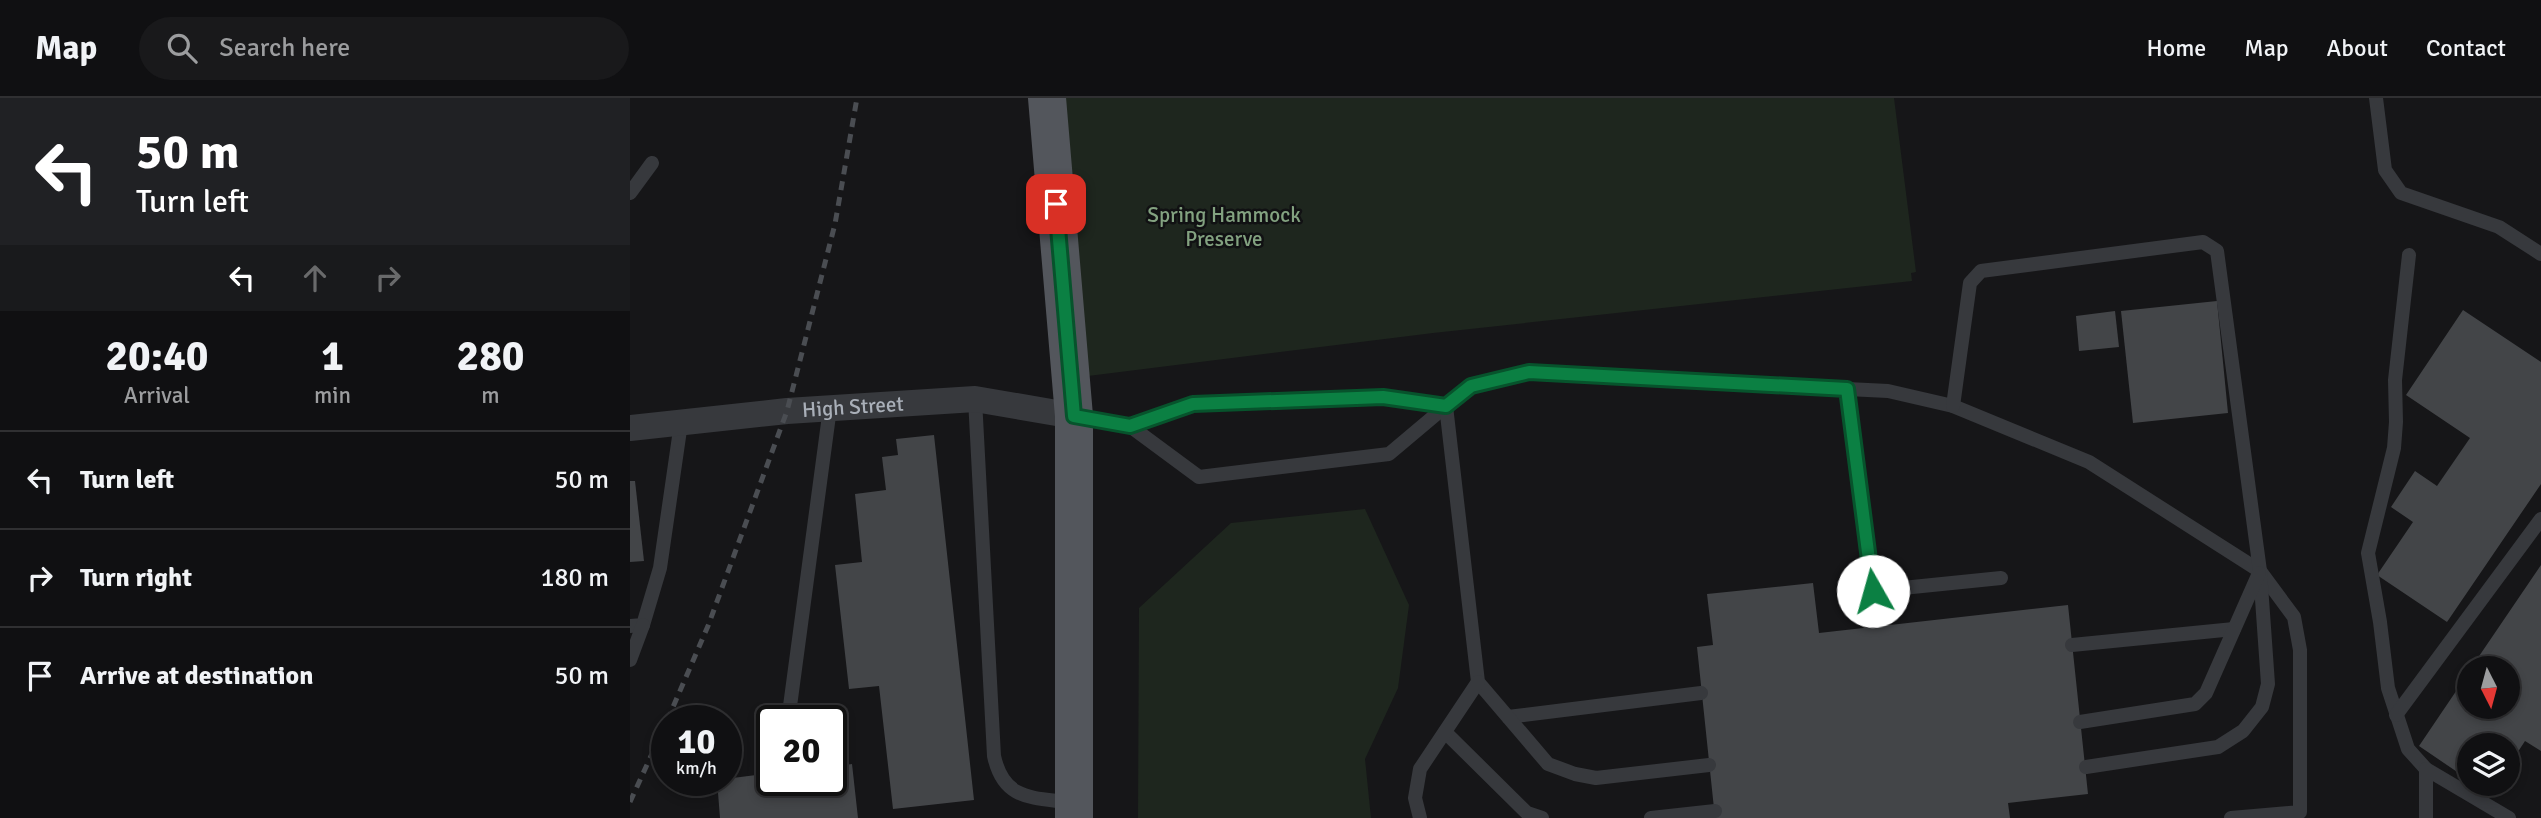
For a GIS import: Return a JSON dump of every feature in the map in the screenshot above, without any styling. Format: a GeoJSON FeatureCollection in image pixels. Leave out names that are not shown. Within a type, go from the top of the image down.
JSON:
{"type":"FeatureCollection","features":[{"type":"Feature","properties":{"kind":"main road"},"geometry":{"type":"LineString","coordinates":[[1047,98],[1074,416],[1074,810]]}},
{"type":"Feature","properties":{"kind":"street","name":"High Street"},"geometry":{"type":"LineString","coordinates":[[630,428],[830,408],[975,399],[1074,416]]}},
{"type":"Feature","properties":{"kind":"lane"},"geometry":{"type":"LineString","coordinates":[[2376,98],[2385,170],[2401,193],[2499,227],[2541,254]]}},
{"type":"Feature","properties":{"kind":"lane"},"geometry":{"type":"LineString","coordinates":[[630,193],[652,163]]}},
{"type":"Feature","properties":{"kind":"lane"},"geometry":{"type":"LineString","coordinates":[[1954,406],[1970,283],[1981,271],[2203,242],[2217,251],[2260,572],[2267,684],[2262,707],[2243,731],[2218,747],[2086,767]]}},
{"type":"Feature","properties":{"kind":"lane"},"geometry":{"type":"LineString","coordinates":[[2409,255],[2395,380],[2396,422],[2393,448],[2368,553],[2388,688],[2408,749],[2426,769],[2509,818]]}},
{"type":"Feature","properties":{"kind":"lane"},"geometry":{"type":"LineString","coordinates":[[1074,416],[1130,426],[1199,477],[1388,454],[1471,386],[1529,372],[1888,391],[1954,406],[2089,462],[2260,572],[2294,617],[2300,650],[2299,815],[2231,818]]}},
{"type":"Feature","properties":{"kind":"lane"},"geometry":{"type":"LineString","coordinates":[[1847,389],[1873,591],[2001,578]]}},
{"type":"Feature","properties":{"kind":"lane"},"geometry":{"type":"LineString","coordinates":[[1130,426],[1193,404],[1383,397],[1446,406]]}},
{"type":"Feature","properties":{"kind":"lane"},"geometry":{"type":"LineString","coordinates":[[975,399],[983,580],[998,775],[1015,793],[1074,810]]}},
{"type":"Feature","properties":{"kind":"lane"},"geometry":{"type":"LineString","coordinates":[[1446,406],[1478,682],[1548,764],[1575,774],[1596,778],[1709,765]]}},
{"type":"Feature","properties":{"kind":"lane"},"geometry":{"type":"LineString","coordinates":[[790,705],[830,408]]}},
{"type":"Feature","properties":{"kind":"lane"},"geometry":{"type":"LineString","coordinates":[[630,660],[636,625],[660,568],[681,422]]}},
{"type":"Feature","properties":{"kind":"lane"},"geometry":{"type":"LineString","coordinates":[[2396,715],[2541,519]]}},
{"type":"Feature","properties":{"kind":"lane"},"geometry":{"type":"LineString","coordinates":[[2080,722],[2195,704],[2206,693],[2260,572]]}},
{"type":"Feature","properties":{"kind":"lane"},"geometry":{"type":"LineString","coordinates":[[2072,645],[2234,629]]}},
{"type":"Feature","properties":{"kind":"lane"},"geometry":{"type":"LineString","coordinates":[[1420,818],[1415,798],[1420,769],[1478,682]]}},
{"type":"Feature","properties":{"kind":"lane"},"geometry":{"type":"LineString","coordinates":[[1508,717],[1702,693]]}},
{"type":"Feature","properties":{"kind":"lane"},"geometry":{"type":"LineString","coordinates":[[1446,732],[1527,813],[1542,818]]}},
{"type":"Feature","properties":{"kind":"lane"},"geometry":{"type":"LineString","coordinates":[[2426,769],[2426,818]]}},
{"type":"Feature","properties":{"kind":"lane"},"geometry":{"type":"LineString","coordinates":[[1651,818],[1715,811]]}},
{"type":"Feature","properties":{"kind":"green space","name":"Spring Hammock Preserve"},"geometry":{"type":"Polygon","coordinates":[[[1064,98],[1894,98],[1916,272],[1911,273],[1912,281],[1433,333],[1088,376],[1064,98]]]}},
{"type":"Feature","properties":{"kind":"green space"},"geometry":{"type":"Polygon","coordinates":[[[1365,509],[1409,605],[1398,688],[1365,759],[1371,818],[1138,818],[1139,608],[1231,523],[1365,509]]]}},
{"type":"Feature","properties":{"kind":"building"},"geometry":{"type":"Polygon","coordinates":[[[2217,301],[2228,413],[2133,423],[2121,311],[2217,301]]]}},
{"type":"Feature","properties":{"kind":"building"},"geometry":{"type":"Polygon","coordinates":[[[2463,310],[2541,362],[2541,484],[2447,622],[2377,575],[2413,522],[2391,507],[2415,471],[2437,486],[2470,438],[2406,395],[2463,310]]]}},
{"type":"Feature","properties":{"kind":"building"},"geometry":{"type":"Polygon","coordinates":[[[2115,311],[2119,347],[2079,351],[2076,316],[2115,311]]]}},
{"type":"Feature","properties":{"kind":"building"},"geometry":{"type":"Polygon","coordinates":[[[934,435],[974,800],[893,809],[879,686],[849,689],[835,565],[862,562],[855,494],[886,490],[882,457],[898,455],[896,439],[934,435]]]}},
{"type":"Feature","properties":{"kind":"building"},"geometry":{"type":"Polygon","coordinates":[[[630,481],[635,481],[644,561],[630,562],[630,481]]]}},
{"type":"Feature","properties":{"kind":"building"},"geometry":{"type":"Polygon","coordinates":[[[2541,565],[2541,751],[2525,741],[2520,749],[2520,733],[2457,733],[2457,772],[2419,746],[2457,690],[2457,719],[2520,719],[2520,656],[2479,656],[2541,565]]]}},
{"type":"Feature","properties":{"kind":"building"},"geometry":{"type":"Polygon","coordinates":[[[1813,583],[1819,633],[2068,605],[2088,794],[2008,803],[2010,818],[1715,818],[1697,647],[1713,645],[1707,594],[1813,583]]]}},
{"type":"Feature","properties":{"kind":"building"},"geometry":{"type":"Polygon","coordinates":[[[852,764],[858,818],[720,818],[718,796],[742,796],[742,777],[756,775],[756,796],[847,796],[847,765],[852,764]]]}},
{"type":"Feature","properties":{"kind":"railway"},"geometry":{"type":"LineString","coordinates":[[674,705],[708,626],[787,411],[835,224],[857,98]]}},
{"type":"Feature","properties":{"kind":"railway"},"geometry":{"type":"LineString","coordinates":[[630,802],[651,756]]}},
{"type":"Feature","properties":{"kind":"route"},"geometry":{"type":"LineString","coordinates":[[1056,204],[1074,416],[1130,426],[1193,404],[1383,397],[1446,406],[1471,386],[1529,372],[1847,389],[1873,591]]}}]}
